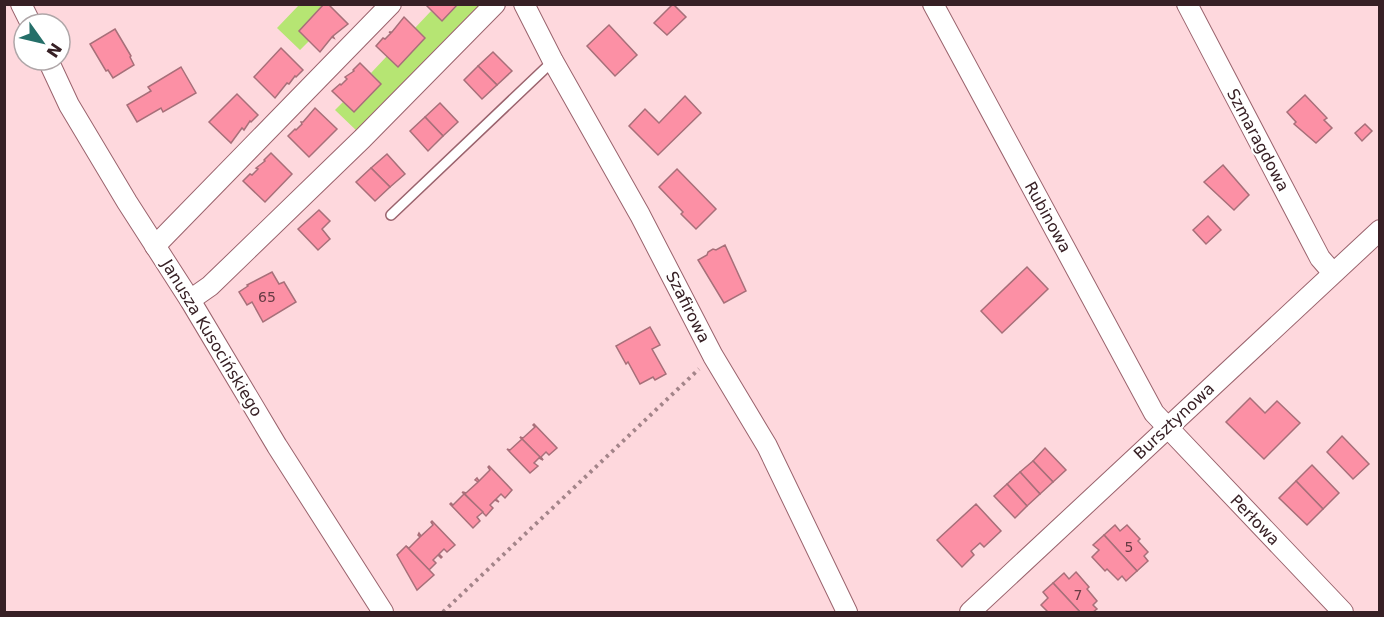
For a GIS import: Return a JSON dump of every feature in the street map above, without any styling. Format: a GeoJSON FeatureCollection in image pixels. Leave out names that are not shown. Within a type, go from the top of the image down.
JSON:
{"type":"FeatureCollection","features":[{"type":"Feature","properties":{"kind":"street"},"geometry":{"type":"LineString","coordinates":[[155,246],[391,4]]}},
{"type":"Feature","properties":{"kind":"street"},"geometry":{"type":"LineString","coordinates":[[190,300],[210,286],[337,163],[495,4]]}},
{"type":"Feature","properties":{"kind":"street","name":"Szafirowa"},"geometry":{"type":"LineString","coordinates":[[524,4],[552,61],[640,214],[713,356],[767,446],[847,612]]}},
{"type":"Feature","properties":{"kind":"street","name":"Rubinowa"},"geometry":{"type":"LineString","coordinates":[[933,4],[1154,413],[1167,428]]}},
{"type":"Feature","properties":{"kind":"street","name":"Szmaragdowa"},"geometry":{"type":"LineString","coordinates":[[1187,4],[1320,258],[1333,273]]}},
{"type":"Feature","properties":{"kind":"street","name":"Janusza Kusocińskiego"},"geometry":{"type":"LineString","coordinates":[[54,72],[69,105],[127,202],[190,300],[277,446],[383,612]]}},
{"type":"Feature","properties":{"kind":"street","name":"Bursztynowa"},"geometry":{"type":"LineString","coordinates":[[970,612],[1380,230]]}},
{"type":"Feature","properties":{"kind":"street","name":"Perłowa"},"geometry":{"type":"LineString","coordinates":[[1167,428],[1343,612]]}},
{"type":"Feature","properties":{"kind":"lane"},"geometry":{"type":"LineString","coordinates":[[391,215],[552,61]]}},
{"type":"Feature","properties":{"kind":"path"},"geometry":{"type":"LineString","coordinates":[[443,612],[713,356]]}},
{"type":"Feature","properties":{"kind":"green space"},"geometry":{"type":"Polygon","coordinates":[[[299,5],[324,5],[299,31],[309,41],[300,50],[277,28],[299,5]]]}},
{"type":"Feature","properties":{"kind":"green space"},"geometry":{"type":"Polygon","coordinates":[[[458,5],[479,5],[481,7],[359,133],[335,110],[343,102],[354,112],[381,84],[371,73],[387,56],[412,52],[425,38],[415,28],[431,11],[442,21],[458,5]]]}},
{"type":"Feature","properties":{"kind":"building"},"geometry":{"type":"Polygon","coordinates":[[[324,4],[328,4],[348,24],[333,36],[334,38],[332,37],[320,52],[299,31],[324,4]]]}},
{"type":"Feature","properties":{"kind":"building"},"geometry":{"type":"Polygon","coordinates":[[[425,4],[458,4],[442,21],[425,4]]]}},
{"type":"Feature","properties":{"kind":"building"},"geometry":{"type":"Polygon","coordinates":[[[673,4],[686,17],[667,35],[654,23],[673,4]]]}},
{"type":"Feature","properties":{"kind":"building"},"geometry":{"type":"Polygon","coordinates":[[[404,17],[425,38],[398,67],[376,46],[404,17]]]}},
{"type":"Feature","properties":{"kind":"building"},"geometry":{"type":"Polygon","coordinates":[[[609,25],[637,55],[615,76],[587,46],[609,25]]]}},
{"type":"Feature","properties":{"kind":"building"},"geometry":{"type":"Polygon","coordinates":[[[115,29],[134,65],[113,78],[108,70],[106,71],[90,44],[115,29]]]}},
{"type":"Feature","properties":{"kind":"building"},"geometry":{"type":"Polygon","coordinates":[[[281,48],[303,70],[289,84],[287,83],[275,98],[254,77],[281,48]]]}},
{"type":"Feature","properties":{"kind":"building"},"geometry":{"type":"Polygon","coordinates":[[[493,52],[512,71],[497,85],[478,66],[493,52]]]}},
{"type":"Feature","properties":{"kind":"building"},"geometry":{"type":"Polygon","coordinates":[[[360,63],[381,84],[354,112],[332,91],[347,79],[345,77],[360,63]]]}},
{"type":"Feature","properties":{"kind":"building"},"geometry":{"type":"Polygon","coordinates":[[[478,66],[497,85],[482,99],[464,80],[478,66]]]}},
{"type":"Feature","properties":{"kind":"building"},"geometry":{"type":"Polygon","coordinates":[[[181,67],[196,93],[163,112],[161,108],[137,122],[127,105],[151,91],[148,87],[181,67]]]}},
{"type":"Feature","properties":{"kind":"building"},"geometry":{"type":"Polygon","coordinates":[[[237,94],[258,115],[244,130],[242,128],[231,143],[209,122],[237,94]]]}},
{"type":"Feature","properties":{"kind":"building"},"geometry":{"type":"Polygon","coordinates":[[[1305,95],[1327,118],[1324,120],[1332,128],[1316,143],[1294,124],[1296,122],[1287,112],[1305,95]]]}},
{"type":"Feature","properties":{"kind":"building"},"geometry":{"type":"Polygon","coordinates":[[[685,96],[701,113],[658,155],[629,126],[645,109],[659,123],[685,96]]]}},
{"type":"Feature","properties":{"kind":"building"},"geometry":{"type":"Polygon","coordinates":[[[440,103],[458,122],[443,136],[425,117],[440,103]]]}},
{"type":"Feature","properties":{"kind":"building"},"geometry":{"type":"Polygon","coordinates":[[[315,108],[337,129],[309,157],[288,136],[315,108]]]}},
{"type":"Feature","properties":{"kind":"building"},"geometry":{"type":"Polygon","coordinates":[[[425,117],[443,136],[428,151],[410,131],[425,117]]]}},
{"type":"Feature","properties":{"kind":"building"},"geometry":{"type":"Polygon","coordinates":[[[1365,124],[1372,131],[1362,141],[1355,133],[1365,124]]]}},
{"type":"Feature","properties":{"kind":"building"},"geometry":{"type":"Polygon","coordinates":[[[271,153],[292,174],[265,202],[243,181],[258,169],[256,168],[271,153]]]}},
{"type":"Feature","properties":{"kind":"building"},"geometry":{"type":"Polygon","coordinates":[[[387,154],[405,174],[390,187],[371,168],[387,154]]]}},
{"type":"Feature","properties":{"kind":"building"},"geometry":{"type":"Polygon","coordinates":[[[1223,165],[1249,195],[1234,210],[1204,182],[1223,165]]]}},
{"type":"Feature","properties":{"kind":"building"},"geometry":{"type":"Polygon","coordinates":[[[371,168],[390,187],[375,201],[356,182],[371,168]]]}},
{"type":"Feature","properties":{"kind":"building"},"geometry":{"type":"Polygon","coordinates":[[[677,169],[716,209],[696,229],[659,187],[677,169]]]}},
{"type":"Feature","properties":{"kind":"building"},"geometry":{"type":"Polygon","coordinates":[[[319,210],[330,221],[322,229],[330,239],[318,250],[298,229],[319,210]]]}},
{"type":"Feature","properties":{"kind":"building"},"geometry":{"type":"Polygon","coordinates":[[[1208,216],[1221,230],[1206,244],[1193,230],[1208,216]]]}},
{"type":"Feature","properties":{"kind":"building"},"geometry":{"type":"Polygon","coordinates":[[[725,245],[746,291],[724,303],[698,260],[713,249],[716,250],[725,245]]]}},
{"type":"Feature","properties":{"kind":"building"},"geometry":{"type":"Polygon","coordinates":[[[1027,267],[1048,289],[1002,333],[981,311],[1027,267]]]}},
{"type":"Feature","properties":{"kind":"building"},"geometry":{"type":"Polygon","coordinates":[[[272,272],[279,284],[284,282],[296,302],[263,322],[252,302],[247,305],[239,292],[247,285],[272,272]]]}},
{"type":"Feature","properties":{"kind":"building"},"geometry":{"type":"Polygon","coordinates":[[[650,327],[660,345],[652,349],[666,374],[655,380],[653,377],[640,384],[616,346],[650,327]]]}},
{"type":"Feature","properties":{"kind":"building"},"geometry":{"type":"Polygon","coordinates":[[[1250,398],[1265,413],[1277,401],[1300,423],[1264,459],[1226,422],[1250,398]]]}},
{"type":"Feature","properties":{"kind":"building"},"geometry":{"type":"Polygon","coordinates":[[[534,424],[557,448],[549,455],[546,452],[541,457],[543,460],[520,437],[523,438],[535,427],[534,424]]]}},
{"type":"Feature","properties":{"kind":"building"},"geometry":{"type":"Polygon","coordinates":[[[1342,436],[1369,464],[1353,479],[1327,452],[1342,436]]]}},
{"type":"Feature","properties":{"kind":"building"},"geometry":{"type":"Polygon","coordinates":[[[522,439],[543,460],[539,458],[534,463],[538,466],[530,473],[507,449],[510,450],[522,439]]]}},
{"type":"Feature","properties":{"kind":"building"},"geometry":{"type":"Polygon","coordinates":[[[1045,448],[1066,470],[1053,482],[1033,461],[1045,448]]]}},
{"type":"Feature","properties":{"kind":"building"},"geometry":{"type":"Polygon","coordinates":[[[1033,461],[1053,482],[1040,494],[1020,472],[1033,461]]]}},
{"type":"Feature","properties":{"kind":"building"},"geometry":{"type":"Polygon","coordinates":[[[1312,465],[1339,493],[1323,509],[1296,481],[1312,465]]]}},
{"type":"Feature","properties":{"kind":"building"},"geometry":{"type":"Polygon","coordinates":[[[489,466],[512,490],[505,498],[501,494],[496,499],[499,502],[495,500],[490,505],[493,508],[486,516],[463,492],[466,493],[478,482],[475,480],[477,478],[479,481],[490,470],[489,466]]]}},
{"type":"Feature","properties":{"kind":"building"},"geometry":{"type":"Polygon","coordinates":[[[1020,472],[1040,494],[1027,506],[1007,484],[1020,472]]]}},
{"type":"Feature","properties":{"kind":"building"},"geometry":{"type":"Polygon","coordinates":[[[1296,481],[1323,509],[1307,525],[1279,498],[1296,481]]]}},
{"type":"Feature","properties":{"kind":"building"},"geometry":{"type":"Polygon","coordinates":[[[1007,484],[1027,506],[1015,518],[994,496],[1007,484]]]}},
{"type":"Feature","properties":{"kind":"building"},"geometry":{"type":"Polygon","coordinates":[[[462,492],[483,512],[477,517],[480,521],[473,528],[450,504],[453,505],[464,494],[462,492]]]}},
{"type":"Feature","properties":{"kind":"building"},"geometry":{"type":"Polygon","coordinates":[[[976,504],[1001,531],[984,547],[980,543],[971,551],[974,555],[962,567],[937,540],[976,504]]]}},
{"type":"Feature","properties":{"kind":"building"},"geometry":{"type":"Polygon","coordinates":[[[432,521],[455,545],[447,552],[444,549],[439,554],[442,557],[438,555],[433,560],[436,563],[429,570],[406,546],[409,548],[420,537],[419,533],[421,536],[433,525],[432,521]]]}},
{"type":"Feature","properties":{"kind":"building"},"geometry":{"type":"Polygon","coordinates":[[[1115,525],[1120,531],[1127,525],[1148,552],[1144,556],[1148,561],[1137,571],[1104,535],[1115,525]]]}},
{"type":"Feature","properties":{"kind":"building"},"geometry":{"type":"Polygon","coordinates":[[[1104,535],[1137,571],[1126,581],[1122,576],[1118,580],[1107,569],[1105,571],[1092,557],[1099,550],[1093,545],[1104,535]]]}},
{"type":"Feature","properties":{"kind":"building"},"geometry":{"type":"Polygon","coordinates":[[[406,546],[434,575],[417,590],[397,555],[406,546]]]}},
{"type":"Feature","properties":{"kind":"building"},"geometry":{"type":"Polygon","coordinates":[[[1076,572],[1097,601],[1093,605],[1097,609],[1093,612],[1080,612],[1053,583],[1064,573],[1069,579],[1076,572]]]}},
{"type":"Feature","properties":{"kind":"building"},"geometry":{"type":"Polygon","coordinates":[[[1053,583],[1080,612],[1048,612],[1041,605],[1048,598],[1043,592],[1053,583]]]}}]}
